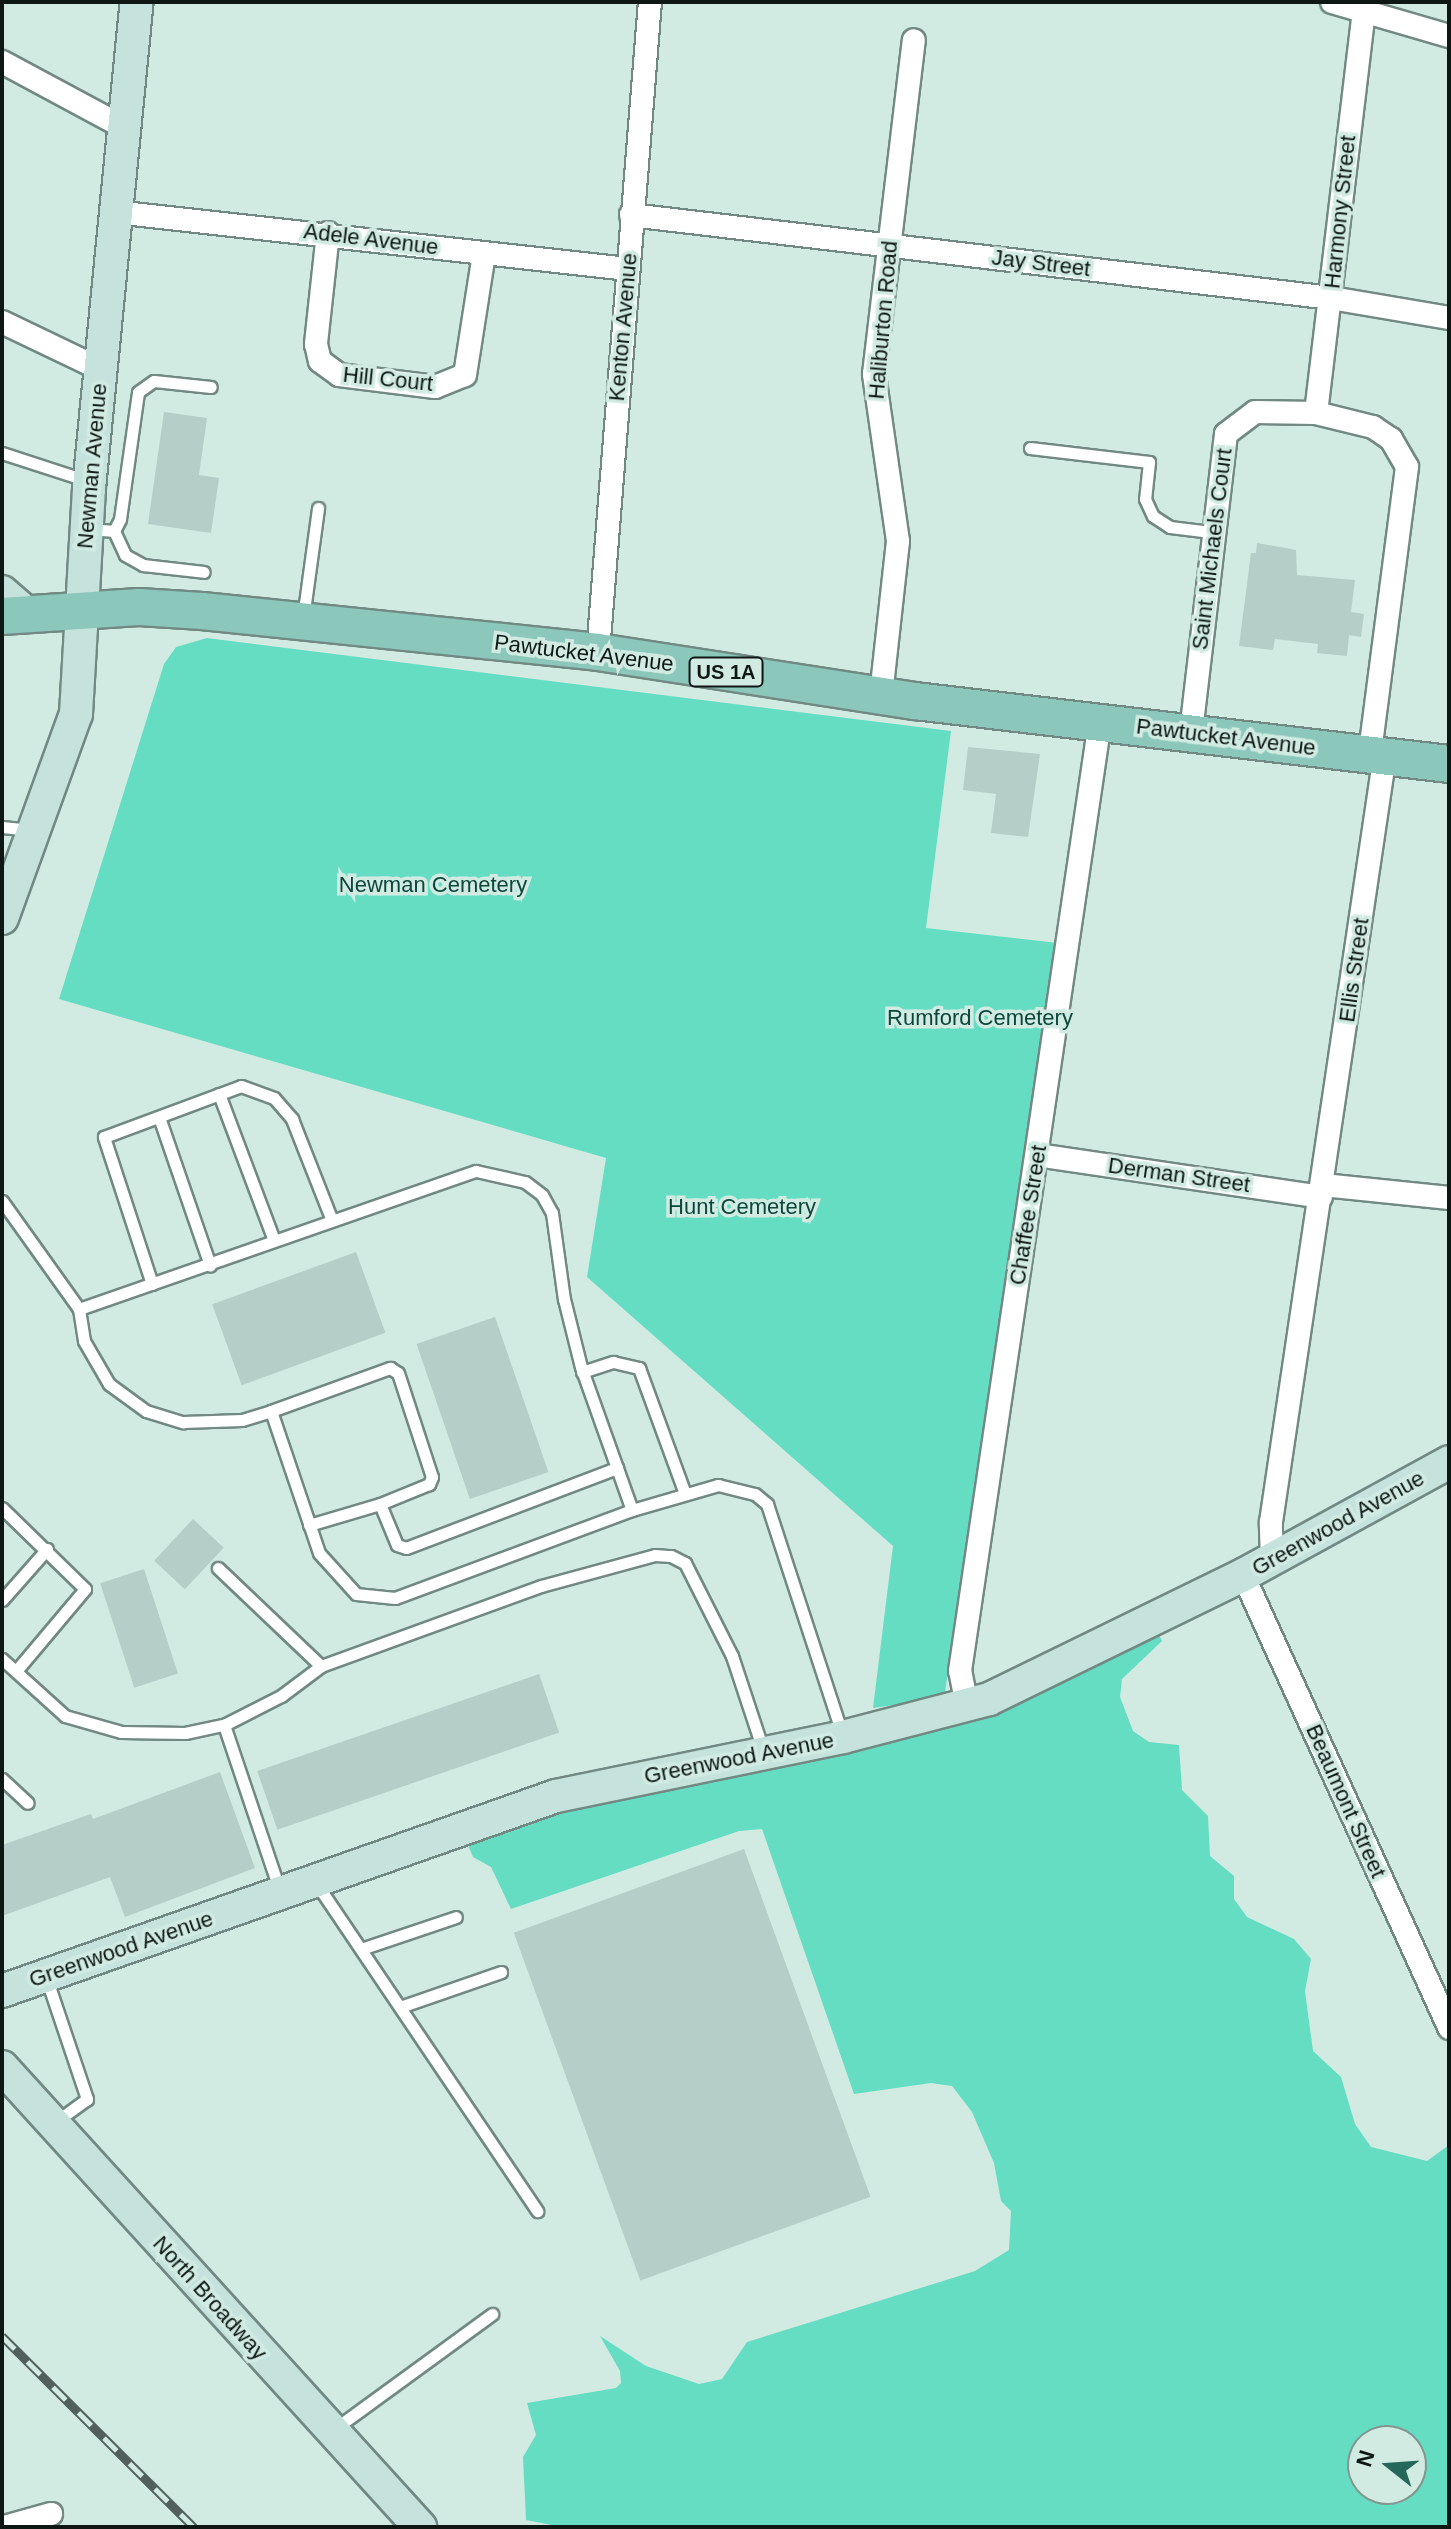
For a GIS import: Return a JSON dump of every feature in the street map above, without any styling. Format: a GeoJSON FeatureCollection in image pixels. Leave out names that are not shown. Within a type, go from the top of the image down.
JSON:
{"type":"FeatureCollection","features":[{"type":"Feature","properties":{"kind":"main road","name":"Pawtucket Avenue"},"geometry":{"type":"LineString","coordinates":[[10,607],[79,612],[139,607],[598,652],[881,695],[1449,764]]}},
{"type":"Feature","properties":{"kind":"street","name":"Newman Avenue"},"geometry":{"type":"LineString","coordinates":[[4,909],[76,714],[79,612],[100,530],[90,482],[137,2]]}},
{"type":"Feature","properties":{"kind":"street","name":"Kenton Avenue"},"geometry":{"type":"LineString","coordinates":[[598,652],[650,2]]}},
{"type":"Feature","properties":{"kind":"street"},"geometry":{"type":"LineString","coordinates":[[1332,2],[1449,36]]}},
{"type":"Feature","properties":{"kind":"street","name":"Harmony Street"},"geometry":{"type":"LineString","coordinates":[[1316,413],[1364,11]]}},
{"type":"Feature","properties":{"kind":"street","name":"Haliburton Road"},"geometry":{"type":"LineString","coordinates":[[881,695],[898,541],[874,399],[914,40]]}},
{"type":"Feature","properties":{"kind":"street"},"geometry":{"type":"LineString","coordinates":[[2,62],[123,127]]}},
{"type":"Feature","properties":{"kind":"street","name":"Adele Avenue"},"geometry":{"type":"LineString","coordinates":[[115,212],[328,233],[628,269]]}},
{"type":"Feature","properties":{"kind":"street","name":"Jay Street"},"geometry":{"type":"LineString","coordinates":[[631,215],[1331,298],[1449,318]]}},
{"type":"Feature","properties":{"kind":"street","name":"Hill Court"},"geometry":{"type":"LineString","coordinates":[[328,233],[316,344],[320,361],[339,375],[380,381],[435,387],[465,375],[484,253]]}},
{"type":"Feature","properties":{"kind":"street"},"geometry":{"type":"LineString","coordinates":[[2,322],[100,369]]}},
{"type":"Feature","properties":{"kind":"street","name":"Saint Michaels Court"},"geometry":{"type":"LineString","coordinates":[[1191,732],[1211,532],[1226,434],[1239,419],[1255,412],[1316,413],[1373,427],[1391,439],[1407,467],[1377,754]]}},
{"type":"Feature","properties":{"kind":"street","name":"Chaffee Street"},"geometry":{"type":"LineString","coordinates":[[967,1706],[960,1671],[1100,722]]}},
{"type":"Feature","properties":{"kind":"street","name":"Ellis Street"},"geometry":{"type":"LineString","coordinates":[[1272,1559],[1271,1522],[1322,1191],[1377,754]]}},
{"type":"Feature","properties":{"kind":"street","name":"Derman Street"},"geometry":{"type":"LineString","coordinates":[[1037,1155],[1322,1191],[1449,1198]]}},
{"type":"Feature","properties":{"kind":"street","name":"Greenwood Avenue"},"geometry":{"type":"LineString","coordinates":[[2,1991],[556,1796],[843,1737],[967,1706],[1243,1575],[1449,1462]]}},
{"type":"Feature","properties":{"kind":"street","name":"Beaumont Street"},"geometry":{"type":"LineString","coordinates":[[1243,1575],[1449,2028]]}},
{"type":"Feature","properties":{"kind":"street","name":"North Broadway"},"geometry":{"type":"LineString","coordinates":[[2,2067],[420,2527]]}},
{"type":"Feature","properties":{"kind":"street"},"geometry":{"type":"LineString","coordinates":[[4,2527],[51,2514]]}},
{"type":"Feature","properties":{"kind":"lane"},"geometry":{"type":"LineString","coordinates":[[204,572],[143,565],[125,555],[100,530],[120,519],[138,392],[154,381],[211,387]]}},
{"type":"Feature","properties":{"kind":"lane"},"geometry":{"type":"LineString","coordinates":[[1030,448],[1149,462],[1145,499],[1153,516],[1170,527],[1211,532]]}},
{"type":"Feature","properties":{"kind":"lane"},"geometry":{"type":"LineString","coordinates":[[2,453],[90,482]]}},
{"type":"Feature","properties":{"kind":"lane"},"geometry":{"type":"LineString","coordinates":[[303,622],[318,508]]}},
{"type":"Feature","properties":{"kind":"lane"},"geometry":{"type":"LineString","coordinates":[[2,827],[34,831]]}},
{"type":"Feature","properties":{"kind":"lane"},"geometry":{"type":"LineString","coordinates":[[152,1284],[104,1137],[219,1094],[241,1086],[274,1098],[292,1119],[331,1218]]}},
{"type":"Feature","properties":{"kind":"lane"},"geometry":{"type":"LineString","coordinates":[[219,1094],[274,1240]]}},
{"type":"Feature","properties":{"kind":"lane"},"geometry":{"type":"LineString","coordinates":[[159,1117],[210,1265]]}},
{"type":"Feature","properties":{"kind":"lane"},"geometry":{"type":"LineString","coordinates":[[79,1309],[210,1265],[331,1218],[476,1171],[525,1182],[542,1195],[552,1213],[564,1299],[582,1372],[632,1510]]}},
{"type":"Feature","properties":{"kind":"lane"},"geometry":{"type":"LineString","coordinates":[[2,1201],[79,1309],[84,1341],[109,1384],[146,1411],[183,1422],[242,1420],[390,1368],[398,1373],[432,1477],[429,1484],[380,1504],[309,1525]]}},
{"type":"Feature","properties":{"kind":"lane"},"geometry":{"type":"LineString","coordinates":[[582,1372],[613,1362],[639,1368],[685,1494]]}},
{"type":"Feature","properties":{"kind":"lane"},"geometry":{"type":"LineString","coordinates":[[271,1411],[319,1553],[356,1594],[395,1598],[632,1510],[718,1485],[755,1494],[767,1504],[843,1737]]}},
{"type":"Feature","properties":{"kind":"lane"},"geometry":{"type":"LineString","coordinates":[[380,1504],[397,1545],[406,1548],[617,1468]]}},
{"type":"Feature","properties":{"kind":"lane"},"geometry":{"type":"LineString","coordinates":[[2,1508],[85,1589],[16,1671]]}},
{"type":"Feature","properties":{"kind":"lane"},"geometry":{"type":"LineString","coordinates":[[2,1600],[47,1549]]}},
{"type":"Feature","properties":{"kind":"lane"},"geometry":{"type":"LineString","coordinates":[[2,1659],[65,1716],[121,1732],[185,1733],[224,1725],[281,1696],[321,1666],[541,1586],[655,1555],[671,1556],[685,1563],[732,1656],[764,1752]]}},
{"type":"Feature","properties":{"kind":"lane"},"geometry":{"type":"LineString","coordinates":[[218,1568],[321,1666]]}},
{"type":"Feature","properties":{"kind":"lane"},"geometry":{"type":"LineString","coordinates":[[224,1725],[281,1894]]}},
{"type":"Feature","properties":{"kind":"lane"},"geometry":{"type":"LineString","coordinates":[[2,1779],[28,1803]]}},
{"type":"Feature","properties":{"kind":"lane"},"geometry":{"type":"LineString","coordinates":[[316,1883],[537,2211]]}},
{"type":"Feature","properties":{"kind":"lane"},"geometry":{"type":"LineString","coordinates":[[361,1949],[456,1917]]}},
{"type":"Feature","properties":{"kind":"lane"},"geometry":{"type":"LineString","coordinates":[[400,2007],[501,1972]]}},
{"type":"Feature","properties":{"kind":"lane"},"geometry":{"type":"LineString","coordinates":[[45,1976],[87,2099],[53,2123]]}},
{"type":"Feature","properties":{"kind":"lane"},"geometry":{"type":"LineString","coordinates":[[332,2430],[492,2314]]}},
{"type":"Feature","properties":{"kind":"green space"},"geometry":{"type":"Polygon","coordinates":[[[207,638],[951,731],[926,928],[1058,943],[944,1698],[873,1708],[893,1546],[587,1277],[606,1158],[59,999],[164,664],[176,647],[207,638]]]}},
{"type":"Feature","properties":{"kind":"green space"},"geometry":{"type":"Polygon","coordinates":[[[1153,1622],[1162,1641],[1122,1679],[1120,1697],[1133,1731],[1149,1742],[1179,1745],[1182,1790],[1208,1816],[1210,1856],[1234,1876],[1234,1899],[1247,1917],[1294,1939],[1311,1959],[1305,1991],[1313,2051],[1341,2077],[1355,2124],[1371,2147],[1427,2161],[1449,2145],[1449,2527],[562,2527],[526,2520],[523,2457],[536,2435],[527,2403],[616,2388],[621,2383],[620,2371],[600,2336],[646,2366],[699,2384],[722,2379],[747,2342],[975,2271],[1009,2250],[1011,2211],[1001,2201],[994,2163],[972,2112],[952,2086],[931,2083],[854,2094],[762,1829],[739,1831],[511,1909],[491,1867],[473,1857],[461,1828],[817,1747],[1153,1622]]]}},
{"type":"Feature","properties":{"kind":"building"},"geometry":{"type":"Polygon","coordinates":[[[164,412],[207,418],[199,475],[219,478],[211,533],[148,524],[164,412]]]}},
{"type":"Feature","properties":{"kind":"building"},"geometry":{"type":"Polygon","coordinates":[[[1257,543],[1296,550],[1297,575],[1355,580],[1351,612],[1364,614],[1361,637],[1349,635],[1347,656],[1317,653],[1318,644],[1275,639],[1273,650],[1239,646],[1251,553],[1256,553],[1257,543]]]}},
{"type":"Feature","properties":{"kind":"building"},"geometry":{"type":"Polygon","coordinates":[[[968,747],[1040,754],[1028,837],[991,833],[996,794],[963,790],[968,747]]]}},
{"type":"Feature","properties":{"kind":"building"},"geometry":{"type":"Polygon","coordinates":[[[356,1252],[385,1333],[242,1385],[212,1304],[356,1252]]]}},
{"type":"Feature","properties":{"kind":"building"},"geometry":{"type":"Polygon","coordinates":[[[495,1317],[548,1472],[470,1499],[417,1344],[495,1317]]]}},
{"type":"Feature","properties":{"kind":"building"},"geometry":{"type":"Polygon","coordinates":[[[193,1519],[224,1548],[185,1589],[154,1561],[193,1519]]]}},
{"type":"Feature","properties":{"kind":"building"},"geometry":{"type":"Polygon","coordinates":[[[144,1569],[178,1674],[134,1688],[100,1583],[144,1569]]]}},
{"type":"Feature","properties":{"kind":"building"},"geometry":{"type":"Polygon","coordinates":[[[539,1674],[559,1733],[277,1830],[257,1771],[539,1674]]]}},
{"type":"Feature","properties":{"kind":"building"},"geometry":{"type":"Polygon","coordinates":[[[220,1772],[255,1868],[125,1917],[110,1877],[2,1916],[2,1845],[91,1814],[93,1819],[220,1772]]]}},
{"type":"Feature","properties":{"kind":"building"},"geometry":{"type":"Polygon","coordinates":[[[744,1849],[871,2197],[640,2280],[514,1933],[744,1849]]]}},
{"type":"Feature","properties":{"kind":"railway"},"geometry":{"type":"LineString","coordinates":[[2,2336],[194,2527]]}},
{"type":"Feature","properties":{"kind":"park label","name":"Newman Cemetery"},"geometry":{"type":"Point","coordinates":[433,885]}},
{"type":"Feature","properties":{"kind":"park label","name":"Rumford Cemetery"},"geometry":{"type":"Point","coordinates":[980,1018]}},
{"type":"Feature","properties":{"kind":"park label","name":"Hunt Cemetery"},"geometry":{"type":"Point","coordinates":[742,1207]}}]}
